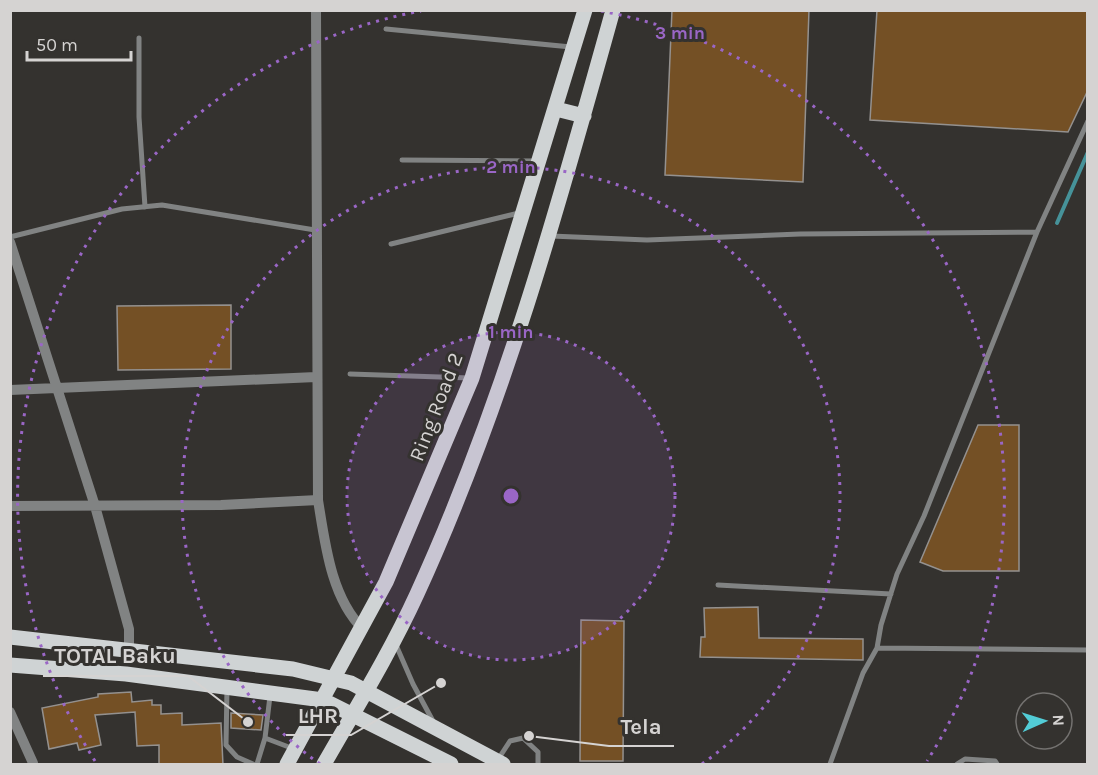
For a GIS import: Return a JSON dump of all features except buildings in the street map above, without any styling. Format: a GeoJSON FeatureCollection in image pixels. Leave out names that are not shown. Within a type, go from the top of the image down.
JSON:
{"type":"FeatureCollection","features":[{"type":"Feature","properties":{"kind":"main road","name":"Ring Road 2"},"geometry":{"type":"LineString","coordinates":[[287,765],[387,582],[472,378],[585,10]]}},
{"type":"Feature","properties":{"kind":"main road"},"geometry":{"type":"LineString","coordinates":[[324,765],[394,641],[456,501],[501,388],[549,236],[613,10]]}},
{"type":"Feature","properties":{"kind":"main road"},"geometry":{"type":"LineString","coordinates":[[555,108],[584,116]]}},
{"type":"Feature","properties":{"kind":"main road"},"geometry":{"type":"LineString","coordinates":[[10,637],[129,648],[293,669],[336,678],[367,691],[500,763]]}},
{"type":"Feature","properties":{"kind":"main road"},"geometry":{"type":"LineString","coordinates":[[10,665],[226,686],[323,700],[354,713],[451,765]]}},
{"type":"Feature","properties":{"kind":"street"},"geometry":{"type":"LineString","coordinates":[[316,10],[315,230],[318,500],[326,551],[350,616],[363,629]]}},
{"type":"Feature","properties":{"kind":"street"},"geometry":{"type":"LineString","coordinates":[[10,242],[96,506],[129,629],[129,648]]}},
{"type":"Feature","properties":{"kind":"street"},"geometry":{"type":"LineString","coordinates":[[10,390],[57,386],[316,376]]}},
{"type":"Feature","properties":{"kind":"street"},"geometry":{"type":"LineString","coordinates":[[10,506],[221,506],[318,500]]}},
{"type":"Feature","properties":{"kind":"street"},"geometry":{"type":"LineString","coordinates":[[10,712],[34,764]]}},
{"type":"Feature","properties":{"kind":"lane"},"geometry":{"type":"LineString","coordinates":[[386,29],[572,47]]}},
{"type":"Feature","properties":{"kind":"lane"},"geometry":{"type":"LineString","coordinates":[[139,38],[139,117],[145,207]]}},
{"type":"Feature","properties":{"kind":"lane"},"geometry":{"type":"LineString","coordinates":[[830,765],[863,673],[877,648],[891,594],[1037,232],[1088,121]]}},
{"type":"Feature","properties":{"kind":"lane"},"geometry":{"type":"LineString","coordinates":[[402,160],[539,161]]}},
{"type":"Feature","properties":{"kind":"lane"},"geometry":{"type":"LineString","coordinates":[[10,237],[122,209],[162,205],[315,230]]}},
{"type":"Feature","properties":{"kind":"lane"},"geometry":{"type":"LineString","coordinates":[[391,244],[524,212]]}},
{"type":"Feature","properties":{"kind":"lane"},"geometry":{"type":"LineString","coordinates":[[549,236],[647,240],[800,234],[1037,232]]}},
{"type":"Feature","properties":{"kind":"lane"},"geometry":{"type":"LineString","coordinates":[[350,374],[472,378]]}},
{"type":"Feature","properties":{"kind":"lane"},"geometry":{"type":"LineString","coordinates":[[718,585],[891,594]]}},
{"type":"Feature","properties":{"kind":"lane"},"geometry":{"type":"LineString","coordinates":[[394,641],[412,684],[438,728]]}},
{"type":"Feature","properties":{"kind":"lane"},"geometry":{"type":"LineString","coordinates":[[877,648],[1088,650]]}},
{"type":"Feature","properties":{"kind":"lane"},"geometry":{"type":"LineString","coordinates":[[226,686],[226,745],[237,757],[253,765]]}},
{"type":"Feature","properties":{"kind":"lane"},"geometry":{"type":"LineString","coordinates":[[257,765],[265,738],[270,691]]}},
{"type":"Feature","properties":{"kind":"lane"},"geometry":{"type":"LineString","coordinates":[[265,738],[295,749]]}},
{"type":"Feature","properties":{"kind":"lane"},"geometry":{"type":"LineString","coordinates":[[500,763],[510,741],[523,738],[538,752],[538,765]]}},
{"type":"Feature","properties":{"kind":"lane"},"geometry":{"type":"LineString","coordinates":[[957,765],[965,759],[995,761],[997,765]]}},
{"type":"Feature","properties":{"kind":"waterway"},"geometry":{"type":"LineString","coordinates":[[1057,223],[1088,152]]}},
{"type":"Feature","properties":{"kind":"place","name":"LHR"},"geometry":{"type":"Point","coordinates":[441,683]}},
{"type":"Feature","properties":{"kind":"place","name":"TOTAL Baku"},"geometry":{"type":"Point","coordinates":[248,722]}},
{"type":"Feature","properties":{"kind":"place","name":"Tela"},"geometry":{"type":"Point","coordinates":[529,736]}}]}
